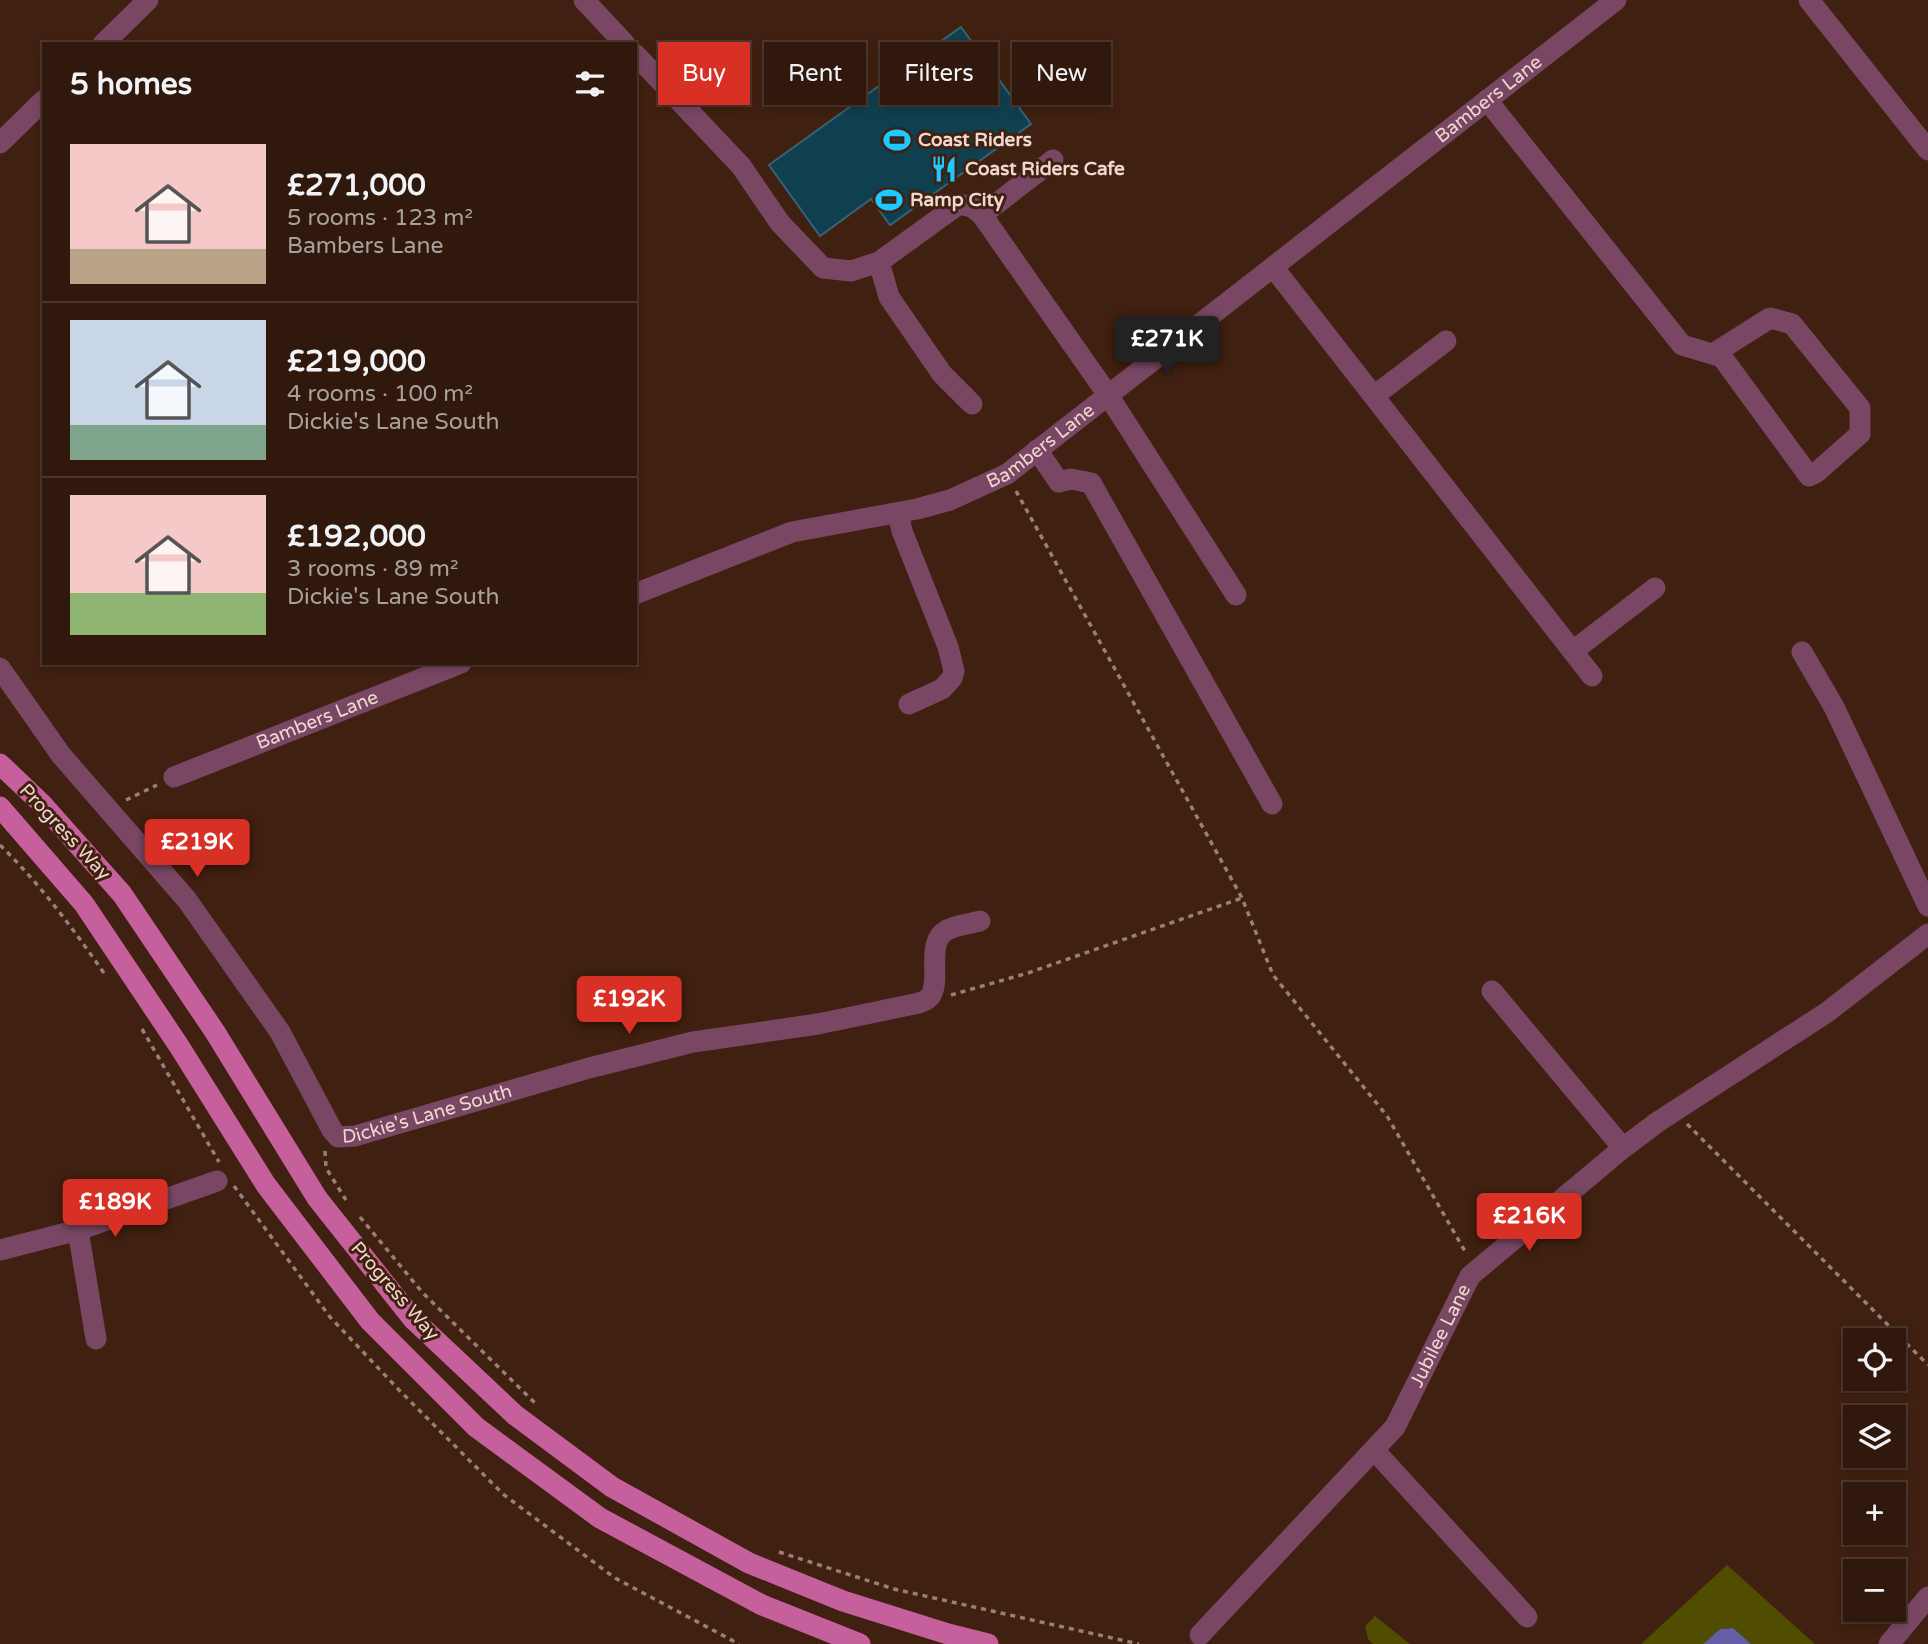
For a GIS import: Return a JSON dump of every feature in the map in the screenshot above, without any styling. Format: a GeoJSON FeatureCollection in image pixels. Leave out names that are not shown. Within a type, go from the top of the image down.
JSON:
{"type":"FeatureCollection","features":[{"type":"Feature","properties":{"kind":"main road","name":"Progress Way"},"geometry":{"type":"LineString","coordinates":[[0,764],[41,803],[122,894],[215,1032],[317,1198],[413,1319],[515,1415],[612,1487],[749,1563],[843,1601],[988,1644]]}},
{"type":"Feature","properties":{"kind":"main road","name":"Progress Way"},"geometry":{"type":"LineString","coordinates":[[0,807],[83,904],[179,1046],[266,1185],[370,1321],[476,1427],[600,1518],[762,1605],[860,1644]]}},
{"type":"Feature","properties":{"kind":"street"},"geometry":{"type":"LineString","coordinates":[[105,42],[148,0]]}},
{"type":"Feature","properties":{"kind":"street"},"geometry":{"type":"LineString","coordinates":[[584,0],[623,42]]}},
{"type":"Feature","properties":{"kind":"street","name":"Bambers Lane"},"geometry":{"type":"LineString","coordinates":[[637,593],[792,532],[898,513],[950,500],[1007,474],[1616,0]]}},
{"type":"Feature","properties":{"kind":"street"},"geometry":{"type":"LineString","coordinates":[[1809,0],[1928,150]]}},
{"type":"Feature","properties":{"kind":"street"},"geometry":{"type":"LineString","coordinates":[[637,56],[741,166],[780,223],[823,268],[851,271],[879,262],[958,204],[972,207],[982,215],[1108,395],[1236,595]]}},
{"type":"Feature","properties":{"kind":"street"},"geometry":{"type":"LineString","coordinates":[[1487,100],[1682,345],[1722,357],[1809,476],[1860,434],[1860,408],[1792,324],[1770,318],[1713,354]]}},
{"type":"Feature","properties":{"kind":"street"},"geometry":{"type":"LineString","coordinates":[[0,143],[42,102]]}},
{"type":"Feature","properties":{"kind":"street"},"geometry":{"type":"LineString","coordinates":[[982,215],[1053,160]]}},
{"type":"Feature","properties":{"kind":"street"},"geometry":{"type":"LineString","coordinates":[[879,262],[889,297],[942,374],[972,404]]}},
{"type":"Feature","properties":{"kind":"street"},"geometry":{"type":"LineString","coordinates":[[1273,267],[1592,676]]}},
{"type":"Feature","properties":{"kind":"street"},"geometry":{"type":"LineString","coordinates":[[1374,396],[1446,341]]}},
{"type":"Feature","properties":{"kind":"street"},"geometry":{"type":"LineString","coordinates":[[1037,450],[1059,482],[1071,479],[1091,483],[1272,804]]}},
{"type":"Feature","properties":{"kind":"street"},"geometry":{"type":"LineString","coordinates":[[898,513],[902,531],[948,648],[954,671],[948,684],[942,689],[909,704]]}},
{"type":"Feature","properties":{"kind":"street"},"geometry":{"type":"LineString","coordinates":[[1573,652],[1655,588]]}},
{"type":"Feature","properties":{"kind":"street"},"geometry":{"type":"LineString","coordinates":[[1802,652],[1834,707],[1928,906]]}},
{"type":"Feature","properties":{"kind":"street","name":"Bambers Lane"},"geometry":{"type":"LineString","coordinates":[[174,777],[456,665]]}},
{"type":"Feature","properties":{"kind":"street","name":"Dickie's Lane South"},"geometry":{"type":"LineString","coordinates":[[0,668],[61,755],[187,900],[281,1032],[338,1137],[355,1136],[589,1068],[693,1042],[818,1024],[919,1003]]}},
{"type":"Feature","properties":{"kind":"street"},"geometry":{"type":"LineString","coordinates":[[919,1003],[929,998],[933,992],[935,958],[941,935],[947,930],[980,921]]}},
{"type":"Feature","properties":{"kind":"street","name":"Jubilee Lane"},"geometry":{"type":"LineString","coordinates":[[1200,1635],[1395,1427],[1470,1276],[1476,1270],[1623,1148],[1826,1013],[1928,934]]}},
{"type":"Feature","properties":{"kind":"street"},"geometry":{"type":"LineString","coordinates":[[1492,991],[1623,1148]]}},
{"type":"Feature","properties":{"kind":"street"},"geometry":{"type":"LineString","coordinates":[[0,1250],[78,1230],[217,1181]]}},
{"type":"Feature","properties":{"kind":"street"},"geometry":{"type":"LineString","coordinates":[[78,1230],[96,1339]]}},
{"type":"Feature","properties":{"kind":"street"},"geometry":{"type":"LineString","coordinates":[[1374,1450],[1527,1618]]}},
{"type":"Feature","properties":{"kind":"street"},"geometry":{"type":"LineString","coordinates":[[1889,1644],[1928,1597]]}},
{"type":"Feature","properties":{"kind":"path"},"geometry":{"type":"LineString","coordinates":[[1007,474],[1242,898],[1273,975],[1387,1116],[1476,1270]]}},
{"type":"Feature","properties":{"kind":"path"},"geometry":{"type":"LineString","coordinates":[[108,809],[174,777]]}},
{"type":"Feature","properties":{"kind":"path"},"geometry":{"type":"LineString","coordinates":[[919,1003],[1028,974],[1242,898]]}},
{"type":"Feature","properties":{"kind":"path"},"geometry":{"type":"LineString","coordinates":[[1675,1111],[1928,1365]]}},
{"type":"Feature","properties":{"kind":"path"},"geometry":{"type":"LineString","coordinates":[[332,1130],[324,1154],[326,1168],[347,1202]]}},
{"type":"Feature","properties":{"kind":"path"},"geometry":{"type":"LineString","coordinates":[[356,1212],[422,1292],[540,1408]]}},
{"type":"Feature","properties":{"kind":"path"},"geometry":{"type":"LineString","coordinates":[[776,1551],[894,1589],[1139,1644]]}},
{"type":"Feature","properties":{"kind":"shaded area"},"geometry":{"type":"Polygon","coordinates":[[[1727,1565],[1815,1644],[1751,1644],[1732,1628],[1720,1629],[1703,1644],[1641,1644],[1727,1565]]]}},
{"type":"Feature","properties":{"kind":"shaded area"},"geometry":{"type":"Polygon","coordinates":[[[1375,1616],[1410,1644],[1373,1644],[1368,1639],[1365,1626],[1375,1616]]]}},
{"type":"Feature","properties":{"kind":"shaded area"},"geometry":{"type":"Polygon","coordinates":[[[1733,1628],[1751,1644],[1703,1644],[1720,1629],[1733,1628]]]}},
{"type":"Feature","properties":{"kind":"building"},"geometry":{"type":"Polygon","coordinates":[[[961,27],[972,42],[940,42],[961,27]]]}},
{"type":"Feature","properties":{"kind":"building"},"geometry":{"type":"Polygon","coordinates":[[[998,78],[1012,98],[1012,105],[1017,105],[1031,124],[890,225],[871,199],[820,236],[769,165],[852,105],[866,105],[866,95],[880,85],[880,105],[998,105],[998,78]]]}},
{"type":"Feature","properties":{"kind":"place","name":"Coast Riders"},"geometry":{"type":"Point","coordinates":[897,140]}},
{"type":"Feature","properties":{"kind":"place","name":"Coast Riders Cafe"},"geometry":{"type":"Point","coordinates":[944,169]}},
{"type":"Feature","properties":{"kind":"place","name":"Ramp City"},"geometry":{"type":"Point","coordinates":[889,200]}}]}
